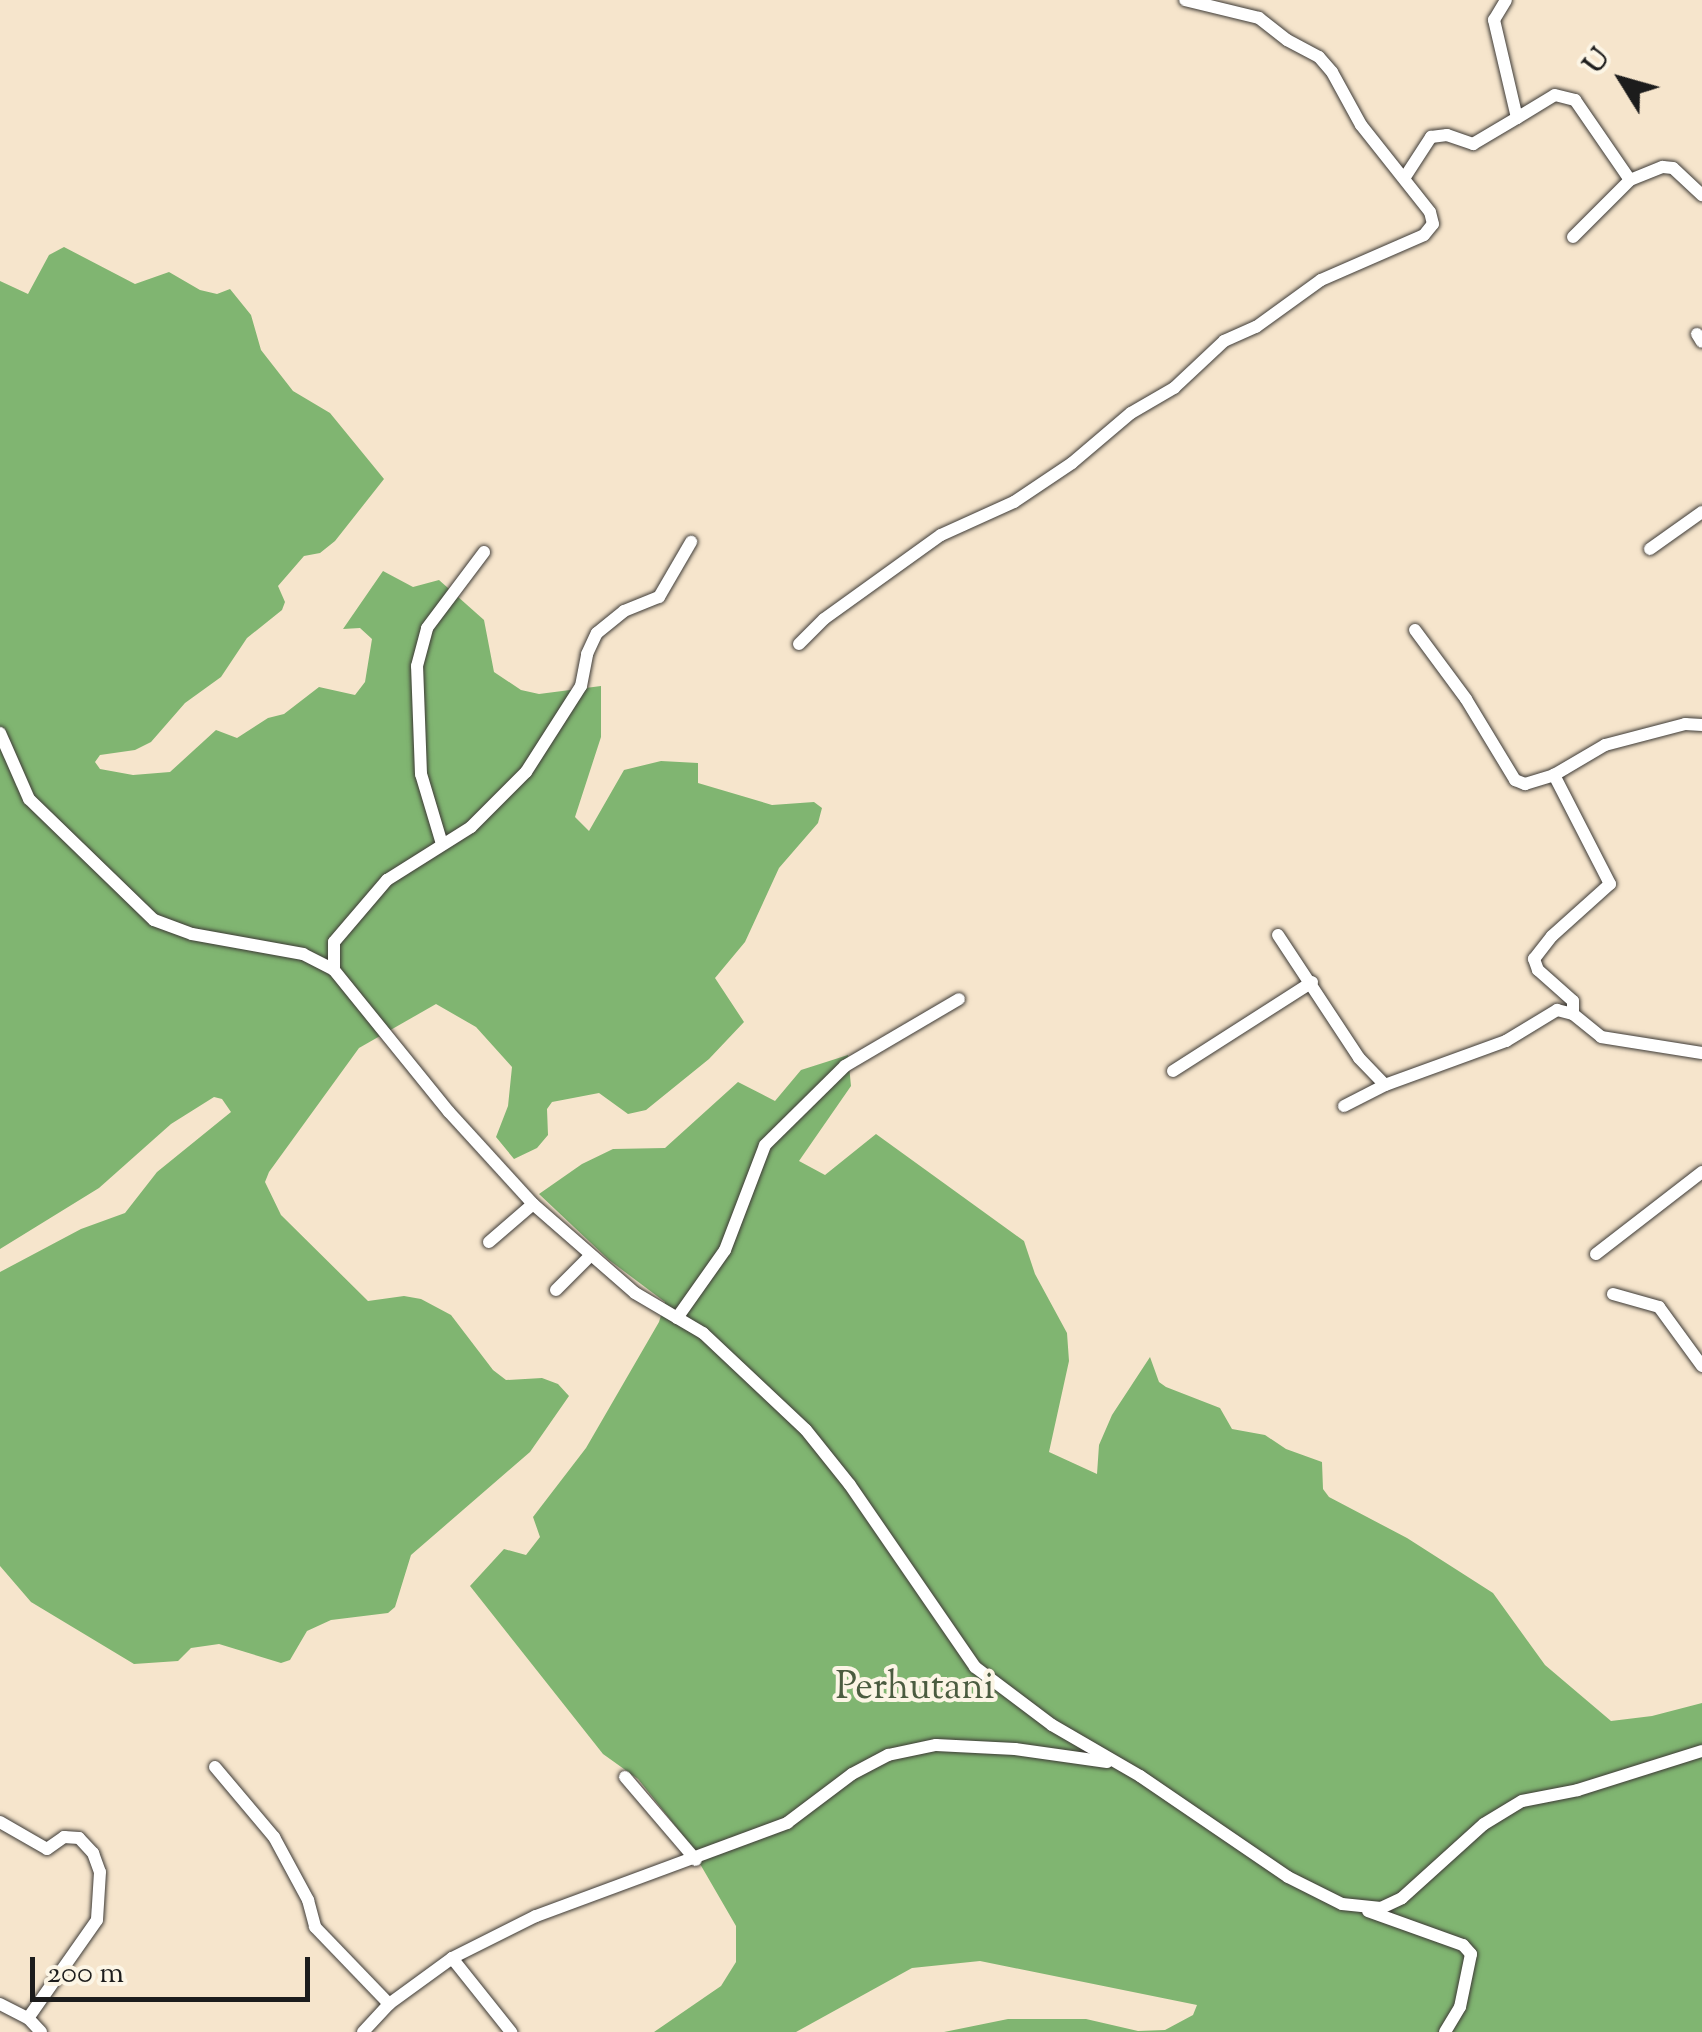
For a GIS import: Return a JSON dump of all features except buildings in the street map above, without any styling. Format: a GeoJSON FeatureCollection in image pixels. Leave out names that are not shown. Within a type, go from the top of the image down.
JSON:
{"type":"FeatureCollection","features":[{"type":"Feature","properties":{"kind":"street"},"geometry":{"type":"LineString","coordinates":[[799,644],[824,619],[942,535],[1014,502],[1058,473],[1130,413],[1174,388],[1224,340],[1256,327],[1321,280],[1424,235],[1433,218],[1361,125],[1332,72],[1318,57],[1259,18],[1185,0]]}},
{"type":"Feature","properties":{"kind":"street"},"geometry":{"type":"LineString","coordinates":[[1501,1],[1494,20],[1517,118]]}},
{"type":"Feature","properties":{"kind":"street"},"geometry":{"type":"LineString","coordinates":[[1405,177],[1431,137],[1446,135],[1473,144],[1555,95],[1568,96],[1580,105],[1630,180]]}},
{"type":"Feature","properties":{"kind":"street"},"geometry":{"type":"LineString","coordinates":[[1573,237],[1630,180],[1669,166],[1702,195]]}},
{"type":"Feature","properties":{"kind":"street"},"geometry":{"type":"LineString","coordinates":[[1650,549],[1702,512]]}},
{"type":"Feature","properties":{"kind":"street"},"geometry":{"type":"LineString","coordinates":[[334,970],[332,949],[347,924],[394,873],[488,812],[526,772],[581,686],[587,654],[597,634],[624,611],[658,597],[691,542]]}},
{"type":"Feature","properties":{"kind":"street"},"geometry":{"type":"LineString","coordinates":[[442,844],[421,774],[417,666],[427,628],[484,552]]}},
{"type":"Feature","properties":{"kind":"street"},"geometry":{"type":"LineString","coordinates":[[1415,630],[1466,699],[1515,780],[1525,784],[1554,775],[1604,745],[1685,724],[1702,724]]}},
{"type":"Feature","properties":{"kind":"street"},"geometry":{"type":"LineString","coordinates":[[0,733],[29,799],[154,920],[192,934],[291,950],[334,970],[449,1112],[533,1204],[634,1293],[703,1333],[806,1430],[850,1485],[976,1668],[1052,1726],[1140,1776],[1288,1877],[1342,1904],[1470,1951],[1473,1962],[1460,2006],[1444,2032]]}},
{"type":"Feature","properties":{"kind":"street"},"geometry":{"type":"LineString","coordinates":[[1554,775],[1610,884],[1552,936],[1534,959],[1538,970],[1573,1001],[1573,1014]]}},
{"type":"Feature","properties":{"kind":"street"},"geometry":{"type":"LineString","coordinates":[[1278,935],[1360,1058],[1385,1085]]}},
{"type":"Feature","properties":{"kind":"street"},"geometry":{"type":"LineString","coordinates":[[1173,1072],[1312,982]]}},
{"type":"Feature","properties":{"kind":"street"},"geometry":{"type":"LineString","coordinates":[[677,1318],[725,1250],[766,1145],[845,1066],[959,999]]}},
{"type":"Feature","properties":{"kind":"street"},"geometry":{"type":"LineString","coordinates":[[1344,1106],[1385,1085],[1506,1041],[1550,1012],[1562,1010],[1573,1014],[1601,1038],[1702,1053]]}},
{"type":"Feature","properties":{"kind":"street"},"geometry":{"type":"LineString","coordinates":[[1596,1254],[1702,1172]]}},
{"type":"Feature","properties":{"kind":"street"},"geometry":{"type":"LineString","coordinates":[[489,1242],[533,1204]]}},
{"type":"Feature","properties":{"kind":"street"},"geometry":{"type":"LineString","coordinates":[[556,1290],[590,1256]]}},
{"type":"Feature","properties":{"kind":"street"},"geometry":{"type":"LineString","coordinates":[[1613,1294],[1659,1307],[1702,1366]]}},
{"type":"Feature","properties":{"kind":"street"},"geometry":{"type":"LineString","coordinates":[[362,2032],[389,2004],[452,1958],[536,1916],[696,1860],[787,1823],[852,1774],[906,1749],[936,1745],[1015,1749],[1112,1763]]}},
{"type":"Feature","properties":{"kind":"street"},"geometry":{"type":"LineString","coordinates":[[1365,1910],[1402,1898],[1484,1824],[1522,1801],[1578,1790],[1702,1751]]}},
{"type":"Feature","properties":{"kind":"street"},"geometry":{"type":"LineString","coordinates":[[214,1767],[274,1837],[308,1900],[315,1928],[389,2004]]}},
{"type":"Feature","properties":{"kind":"street"},"geometry":{"type":"LineString","coordinates":[[625,1776],[696,1860]]}},
{"type":"Feature","properties":{"kind":"street"},"geometry":{"type":"LineString","coordinates":[[0,1822],[47,1850],[64,1838],[79,1838],[94,1852],[100,1872],[97,1920],[28,2018]]}},
{"type":"Feature","properties":{"kind":"street"},"geometry":{"type":"LineString","coordinates":[[452,1958],[511,2032]]}},
{"type":"Feature","properties":{"kind":"street"},"geometry":{"type":"LineString","coordinates":[[0,2004],[28,2018],[40,2032]]}},
{"type":"Feature","properties":{"kind":"green space"},"geometry":{"type":"Polygon","coordinates":[[[64,247],[135,284],[169,272],[200,290],[217,294],[230,289],[251,315],[261,350],[293,391],[330,413],[384,479],[335,541],[320,553],[304,556],[278,586],[285,602],[282,610],[247,638],[221,677],[185,703],[151,742],[135,750],[100,755],[95,762],[100,769],[133,775],[170,772],[216,730],[237,738],[268,718],[284,714],[319,687],[355,695],[365,682],[372,639],[360,628],[343,629],[383,571],[413,587],[439,580],[484,620],[494,672],[521,690],[539,694],[601,686],[601,737],[575,817],[589,831],[624,770],[661,761],[698,763],[698,783],[772,805],[814,802],[822,808],[818,823],[779,868],[745,942],[715,978],[744,1022],[709,1059],[646,1110],[628,1114],[599,1093],[552,1102],[547,1109],[548,1135],[537,1148],[514,1159],[496,1137],[508,1106],[512,1067],[476,1027],[436,1004],[359,1048],[269,1172],[265,1182],[281,1215],[368,1301],[404,1296],[421,1299],[451,1315],[493,1370],[506,1380],[542,1378],[558,1384],[569,1396],[530,1452],[411,1555],[395,1607],[388,1613],[331,1620],[307,1631],[290,1660],[281,1663],[219,1644],[191,1648],[178,1661],[134,1664],[31,1602],[0,1566],[0,1272],[81,1229],[125,1213],[157,1172],[231,1112],[222,1099],[214,1097],[171,1124],[99,1188],[0,1249],[0,281],[28,294],[49,255],[64,247]]]}},
{"type":"Feature","properties":{"kind":"green space","name":"Perhutani"},"geometry":{"type":"Polygon","coordinates":[[[848,1055],[851,1086],[799,1161],[825,1175],[876,1134],[1024,1241],[1035,1274],[1067,1333],[1069,1361],[1049,1452],[1097,1474],[1099,1445],[1112,1415],[1150,1357],[1159,1382],[1166,1387],[1220,1408],[1232,1429],[1265,1435],[1286,1449],[1322,1462],[1323,1489],[1329,1497],[1407,1538],[1493,1593],[1545,1665],[1611,1721],[1652,1716],[1702,1703],[1702,2032],[944,2032],[1008,2019],[1086,2019],[1138,2031],[1165,2030],[1193,2015],[1197,2005],[980,1961],[912,1968],[796,2032],[654,2032],[721,1986],[736,1962],[736,1926],[685,1838],[638,1779],[603,1754],[470,1586],[504,1549],[526,1555],[540,1537],[533,1517],[586,1448],[659,1322],[665,1302],[609,1260],[539,1194],[582,1164],[613,1149],[665,1148],[738,1082],[775,1101],[801,1070],[848,1055]]]}}]}
